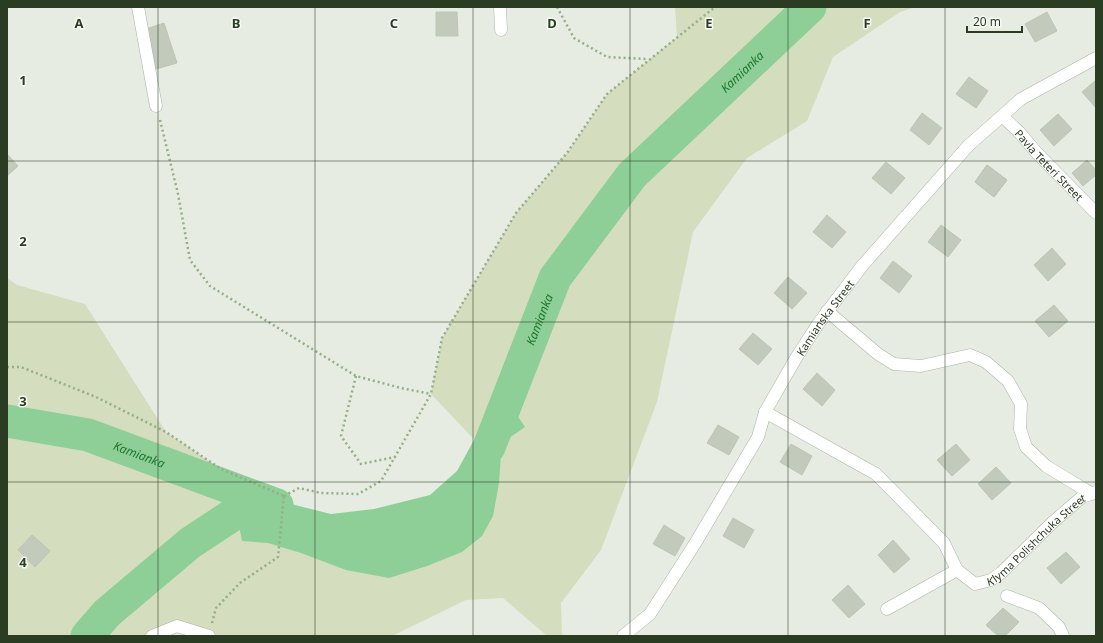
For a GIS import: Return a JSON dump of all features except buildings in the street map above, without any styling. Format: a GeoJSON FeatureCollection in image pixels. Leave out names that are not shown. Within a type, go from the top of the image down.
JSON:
{"type":"FeatureCollection","features":[{"type":"Feature","properties":{"kind":"street"},"geometry":{"type":"LineString","coordinates":[[138,7],[156,106]]}},
{"type":"Feature","properties":{"kind":"street"},"geometry":{"type":"LineString","coordinates":[[500,7],[501,30]]}},
{"type":"Feature","properties":{"kind":"street","name":"Kamianska Street"},"geometry":{"type":"LineString","coordinates":[[623,636],[650,614],[696,542],[758,437],[765,412],[796,358],[827,312],[862,266],[968,146],[1021,99],[1096,58]]}},
{"type":"Feature","properties":{"kind":"street","name":"Pavla Teteri Street"},"geometry":{"type":"LineString","coordinates":[[1002,116],[1096,213]]}},
{"type":"Feature","properties":{"kind":"street"},"geometry":{"type":"LineString","coordinates":[[827,312],[878,354],[894,364],[921,366],[970,355],[986,362],[1008,382],[1022,404],[1020,429],[1026,447],[1046,466],[1094,493]]}},
{"type":"Feature","properties":{"kind":"street"},"geometry":{"type":"LineString","coordinates":[[765,412],[876,474],[944,543],[957,570],[887,609]]}},
{"type":"Feature","properties":{"kind":"street","name":"Klyma Polishchuka Street"},"geometry":{"type":"LineString","coordinates":[[957,570],[975,584],[992,580],[1053,522],[1082,497],[1094,493]]}},
{"type":"Feature","properties":{"kind":"street"},"geometry":{"type":"LineString","coordinates":[[1007,596],[1039,608],[1059,627],[1063,636]]}},
{"type":"Feature","properties":{"kind":"street"},"geometry":{"type":"LineString","coordinates":[[152,636],[177,626],[209,636]]}},
{"type":"Feature","properties":{"kind":"path"},"geometry":{"type":"LineString","coordinates":[[557,7],[574,38],[607,57],[648,59]]}},
{"type":"Feature","properties":{"kind":"path"},"geometry":{"type":"LineString","coordinates":[[284,496],[299,488],[321,493],[358,494],[381,481],[431,394],[442,338],[516,213],[567,153],[607,94],[648,59],[715,7]]}},
{"type":"Feature","properties":{"kind":"path"},"geometry":{"type":"LineString","coordinates":[[156,106],[178,194],[190,260],[210,286],[356,376],[431,394]]}},
{"type":"Feature","properties":{"kind":"path"},"geometry":{"type":"LineString","coordinates":[[7,367],[21,367],[96,397],[166,432],[221,469],[284,496]]}},
{"type":"Feature","properties":{"kind":"path"},"geometry":{"type":"LineString","coordinates":[[356,376],[341,436],[361,464],[395,457]]}},
{"type":"Feature","properties":{"kind":"path"},"geometry":{"type":"LineString","coordinates":[[209,636],[216,608],[240,583],[278,558],[284,496]]}},
{"type":"Feature","properties":{"kind":"shaded area"},"geometry":{"type":"Polygon","coordinates":[[[675,7],[915,7],[900,12],[833,57],[807,121],[747,158],[693,232],[657,402],[601,550],[561,603],[562,636],[547,636],[503,598],[466,600],[392,636],[209,636],[177,626],[152,636],[7,636],[7,278],[17,285],[85,304],[166,432],[221,469],[222,484],[283,511],[424,547],[487,453],[431,394],[442,338],[516,213],[567,153],[607,94],[677,37],[675,7]]]}},
{"type":"Feature","properties":{"kind":"shaded area"},"geometry":{"type":"Polygon","coordinates":[[[492,400],[512,408],[525,427],[506,440],[501,454],[499,483],[493,516],[482,536],[462,552],[427,566],[389,578],[346,570],[301,553],[268,543],[242,541],[234,499],[237,481],[291,504],[331,514],[374,509],[430,495],[457,471],[480,429],[492,400]]]}},
{"type":"Feature","properties":{"kind":"waterway","name":"Kamianka"},"geometry":{"type":"LineString","coordinates":[[489,447],[555,278],[632,175],[810,7]]}},
{"type":"Feature","properties":{"kind":"waterway","name":"Kamianka"},"geometry":{"type":"LineString","coordinates":[[7,421],[88,435],[277,505]]}},
{"type":"Feature","properties":{"kind":"waterway","name":"Kamianka"},"geometry":{"type":"LineString","coordinates":[[87,636],[107,613],[190,543],[237,512],[268,502]]}}]}
